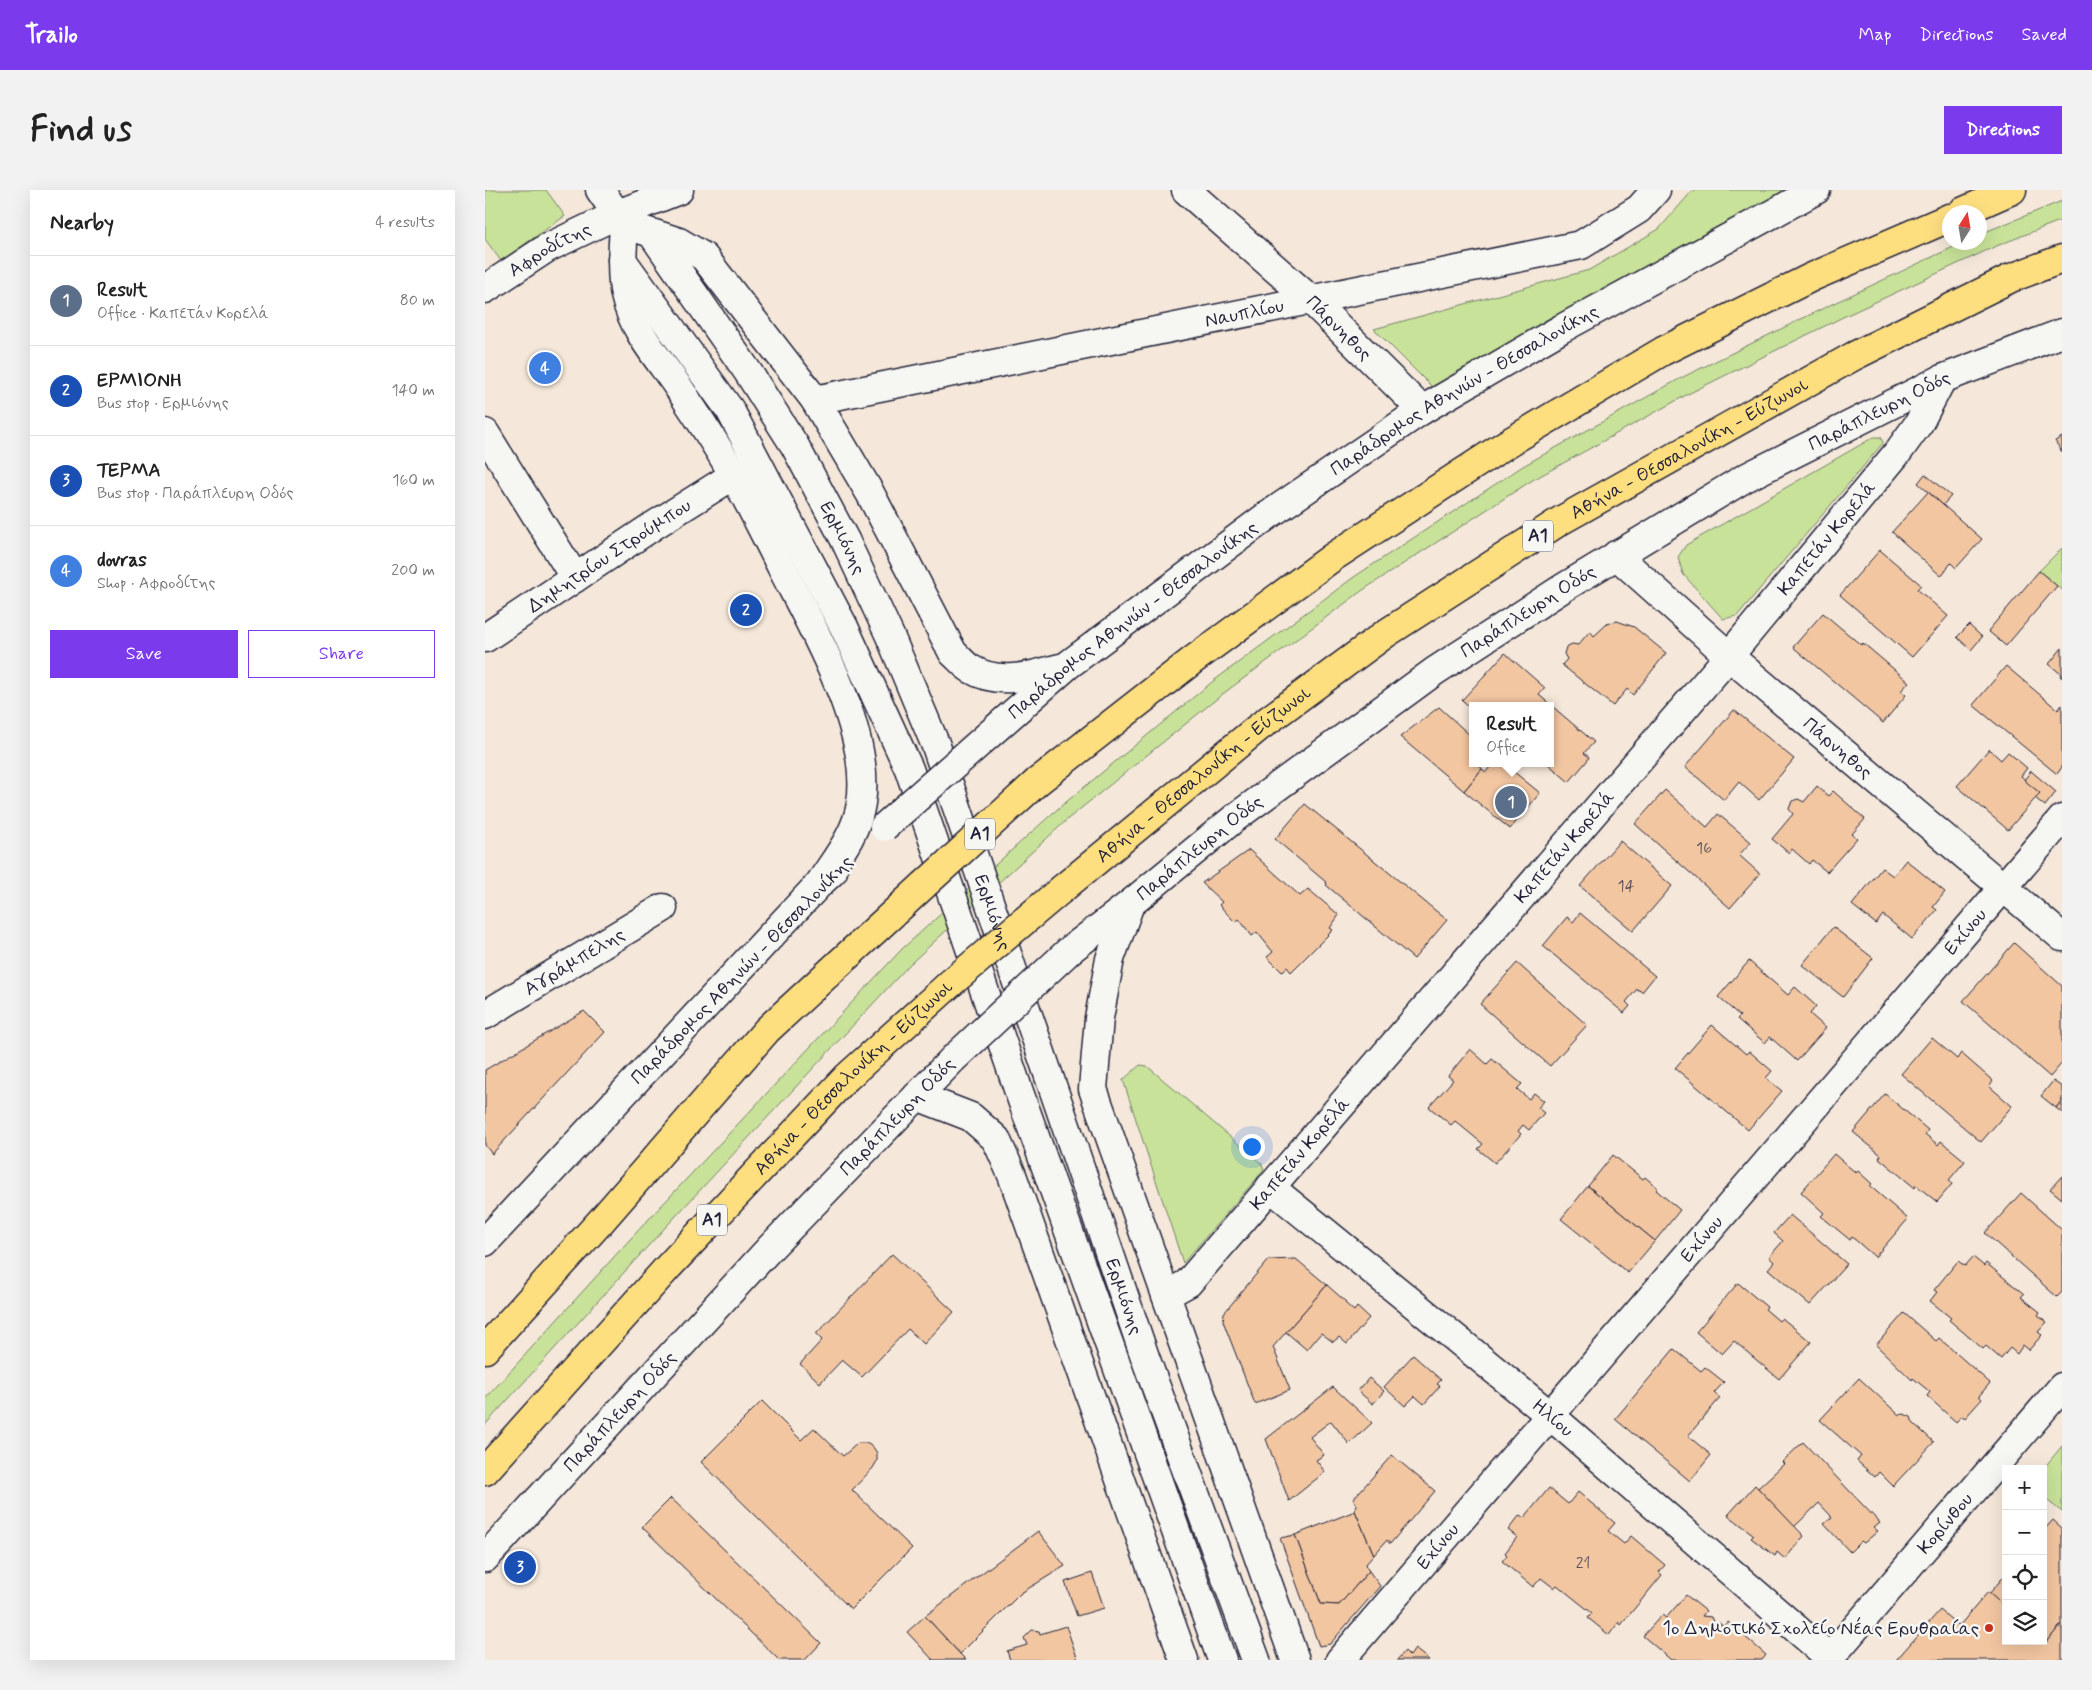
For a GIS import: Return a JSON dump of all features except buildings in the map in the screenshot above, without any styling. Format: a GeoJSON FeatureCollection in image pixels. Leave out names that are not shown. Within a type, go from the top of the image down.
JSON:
{"type":"FeatureCollection","features":[{"type":"Feature","properties":{"kind":"highway"},"geometry":{"type":"LineString","coordinates":[[1978,205],[2012,190]]}},
{"type":"Feature","properties":{"kind":"highway","name":"Α1"},"geometry":{"type":"LineString","coordinates":[[485,1349],[601,1221],[767,1030],[1037,782],[1193,660],[1325,563],[1508,443],[1663,351],[1812,277],[1942,221]]}},
{"type":"Feature","properties":{"kind":"highway","name":"Αθήνα - Θεσσαλονίκη - Εύζωνοι"},"geometry":{"type":"LineString","coordinates":[[485,1471],[669,1266],[846,1078],[952,982],[1282,710],[1385,634],[1552,526],[1854,356],[2011,278],[2062,259]]}},
{"type":"Feature","properties":{"kind":"street"},"geometry":{"type":"LineString","coordinates":[[600,190],[621,219],[653,234],[679,242],[704,257],[815,400],[870,493],[953,652],[970,669],[992,677],[1007,679],[1030,676],[1068,665]]}},
{"type":"Feature","properties":{"kind":"street","name":"Αφροδίτης"},"geometry":{"type":"LineString","coordinates":[[485,289],[547,248],[621,219],[679,190]]}},
{"type":"Feature","properties":{"kind":"street","name":"Πάρνηθος"},"geometry":{"type":"LineString","coordinates":[[1186,190],[1312,301],[1422,410]]}},
{"type":"Feature","properties":{"kind":"street","name":"Ναυπλίου"},"geometry":{"type":"LineString","coordinates":[[815,400],[1581,246],[1639,209],[1656,190]]}},
{"type":"Feature","properties":{"kind":"street","name":"Παράδρομος Αθηνών - Θεσσαλονίκης"},"geometry":{"type":"LineString","coordinates":[[485,1242],[821,883],[1068,665],[1267,516],[1422,410],[1561,329],[1815,190]]}},
{"type":"Feature","properties":{"kind":"street"},"geometry":{"type":"LineString","coordinates":[[621,219],[625,295],[638,330],[675,380],[734,475],[834,672],[849,715],[862,761],[861,804],[855,830],[821,883]]}},
{"type":"Feature","properties":{"kind":"street","name":"Ερμιόνης"},"geometry":{"type":"LineString","coordinates":[[653,234],[748,372],[795,446],[845,540],[893,644],[936,746],[1145,1357],[1256,1660]]}},
{"type":"Feature","properties":{"kind":"street","name":"Ερμιόνης"},"geometry":{"type":"LineString","coordinates":[[622,260],[730,410],[844,626],[909,769],[1021,1099],[1222,1660]]}},
{"type":"Feature","properties":{"kind":"street","name":"Παράπλευρη Οδός"},"geometry":{"type":"LineString","coordinates":[[485,1558],[771,1248],[953,1059],[1070,950],[1237,817],[1435,671],[1616,555],[1745,478],[1942,379],[2062,333]]}},
{"type":"Feature","properties":{"kind":"street","name":"Καπετάν Κορελά"},"geometry":{"type":"LineString","coordinates":[[1166,1295],[1188,1283],[1729,656],[1898,452],[1919,423],[1942,379]]}},
{"type":"Feature","properties":{"kind":"street"},"geometry":{"type":"LineString","coordinates":[[485,433],[494,464],[575,578]]}},
{"type":"Feature","properties":{"kind":"street","name":"Δημητρίου Στρούμπου"},"geometry":{"type":"LineString","coordinates":[[485,638],[653,526],[734,475]]}},
{"type":"Feature","properties":{"kind":"street","name":"Πάρνηθος"},"geometry":{"type":"LineString","coordinates":[[1616,555],[1729,656],[2062,938]]}},
{"type":"Feature","properties":{"kind":"street","name":"Εχίνου"},"geometry":{"type":"LineString","coordinates":[[1340,1660],[2062,819]]}},
{"type":"Feature","properties":{"kind":"street"},"geometry":{"type":"LineString","coordinates":[[1130,904],[1110,959],[1099,1018],[1093,1089],[1295,1660]]}},
{"type":"Feature","properties":{"kind":"street","name":"Αγράμπελης"},"geometry":{"type":"LineString","coordinates":[[485,1015],[663,908]]}},
{"type":"Feature","properties":{"kind":"street"},"geometry":{"type":"LineString","coordinates":[[917,1096],[971,1117],[996,1139],[1013,1175],[1184,1660]]}},
{"type":"Feature","properties":{"kind":"street","name":"Ηλίου"},"geometry":{"type":"LineString","coordinates":[[1270,1187],[1551,1416],[1829,1659]]}},
{"type":"Feature","properties":{"kind":"street","name":"Κορίνθου"},"geometry":{"type":"LineString","coordinates":[[1829,1659],[2062,1387]]}},
{"type":"Feature","properties":{"kind":"green space"},"geometry":{"type":"Polygon","coordinates":[[[485,190],[546,190],[565,216],[501,261],[485,239],[485,190]]]}},
{"type":"Feature","properties":{"kind":"green space"},"geometry":{"type":"Polygon","coordinates":[[[1693,190],[1792,190],[1435,390],[1374,329],[1589,270],[1659,229],[1693,190]]]}},
{"type":"Feature","properties":{"kind":"green space"},"geometry":{"type":"Polygon","coordinates":[[[2062,201],[2062,220],[1994,247],[1843,317],[1690,393],[1531,481],[1363,590],[1224,693],[1069,818],[910,964],[485,1425],[485,1399],[633,1236],[902,949],[1054,812],[1212,682],[1354,577],[1523,466],[1681,378],[1947,250],[1987,250],[1987,231],[2062,201]]]}},
{"type":"Feature","properties":{"kind":"green space"},"geometry":{"type":"Polygon","coordinates":[[[1874,437],[1881,437],[1883,443],[1737,616],[1723,619],[1683,574],[1678,557],[1686,545],[1874,437]]]}},
{"type":"Feature","properties":{"kind":"green space"},"geometry":{"type":"Polygon","coordinates":[[[2062,548],[2062,590],[2039,571],[2062,548]]]}},
{"type":"Feature","properties":{"kind":"green space"},"geometry":{"type":"Polygon","coordinates":[[[1140,1065],[1147,1066],[1262,1164],[1264,1170],[1183,1263],[1123,1080],[1140,1065]]]}},
{"type":"Feature","properties":{"kind":"green space"},"geometry":{"type":"Polygon","coordinates":[[[2062,1446],[2062,1512],[2047,1500],[2046,1465],[2062,1446]]]}},
{"type":"Feature","properties":{"kind":"place","name":"dovras"},"geometry":{"type":"Point","coordinates":[545,368]}},
{"type":"Feature","properties":{"kind":"place","name":"ΕΡΜΙΟΝΗ"},"geometry":{"type":"Point","coordinates":[746,610]}},
{"type":"Feature","properties":{"kind":"place","name":"Result"},"geometry":{"type":"Point","coordinates":[1511,802]}},
{"type":"Feature","properties":{"kind":"place","name":"ΤΕΡΜΑ"},"geometry":{"type":"Point","coordinates":[520,1567]}},
{"type":"Feature","properties":{"kind":"place","name":"1ο Δημοτικό Σχολείο Νέας Ερυθραίας"},"geometry":{"type":"Point","coordinates":[1989,1628]}}]}
